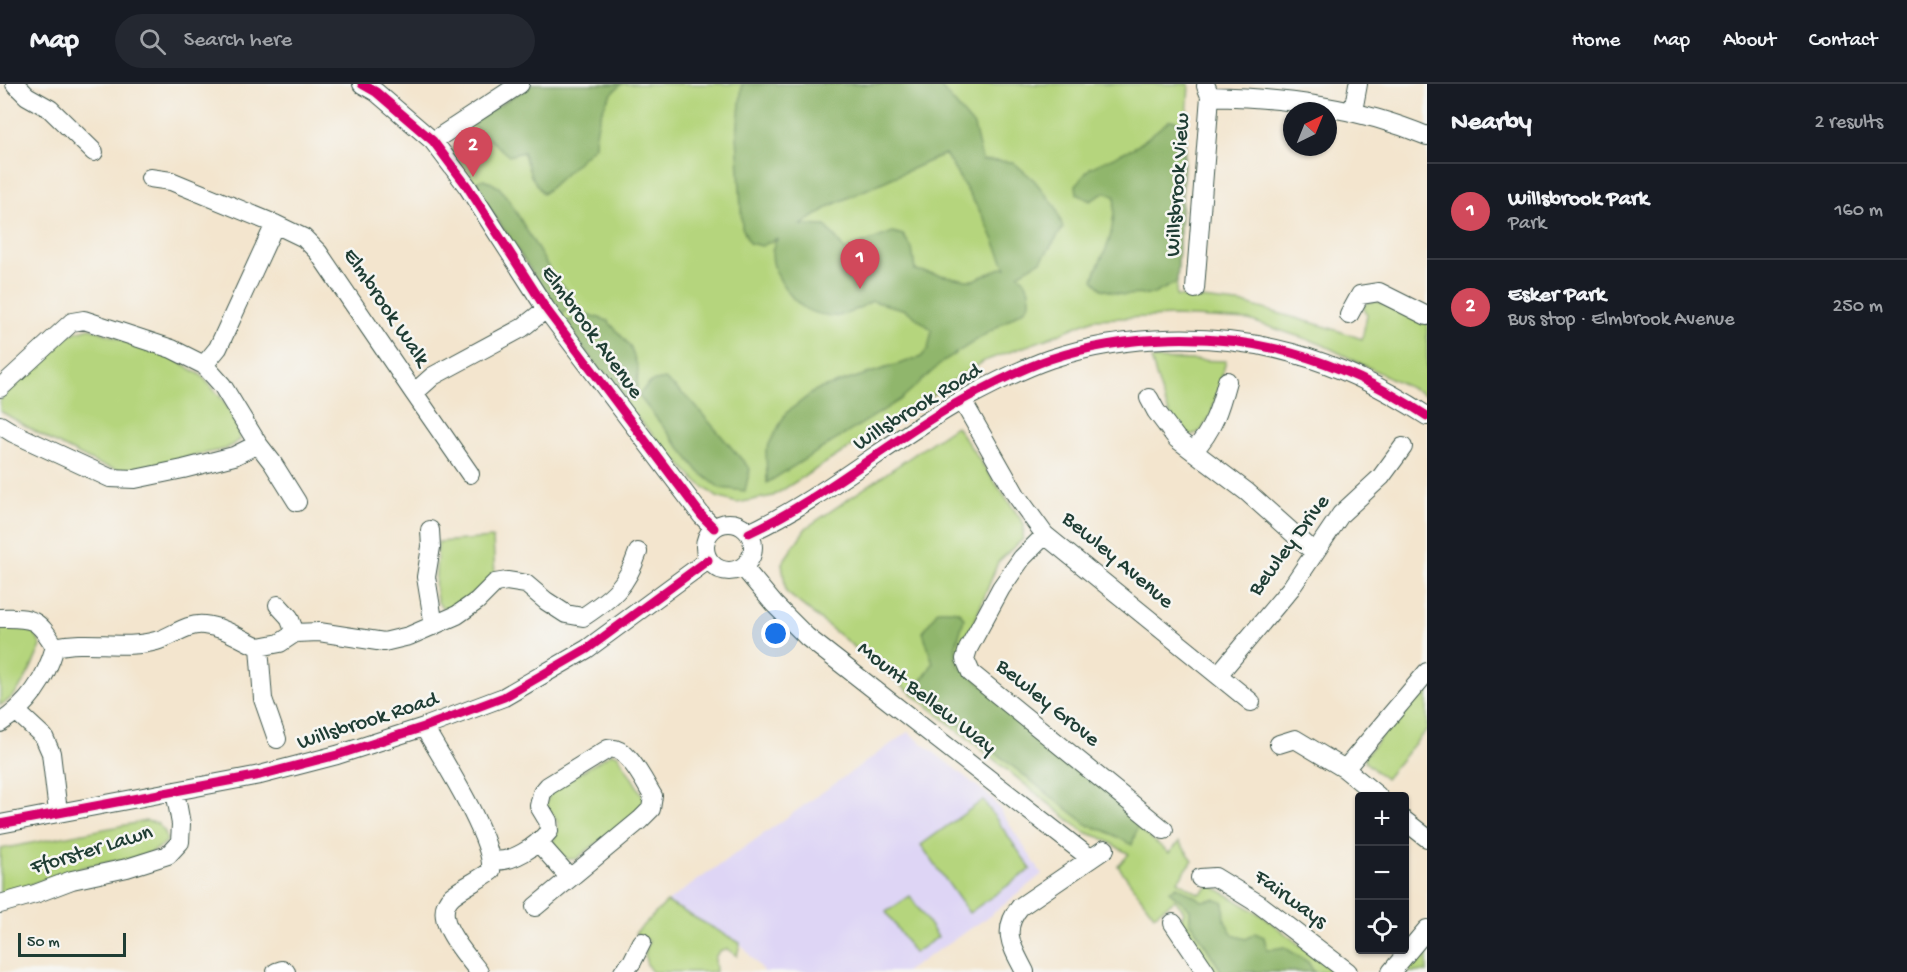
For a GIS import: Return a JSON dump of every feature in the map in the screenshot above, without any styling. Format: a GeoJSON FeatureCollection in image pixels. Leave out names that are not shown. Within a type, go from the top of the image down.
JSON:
{"type":"FeatureCollection","features":[{"type":"Feature","properties":{"kind":"street"},"geometry":{"type":"LineString","coordinates":[[15,84],[27,96],[50,109],[94,152]]}},
{"type":"Feature","properties":{"kind":"street","name":"Elmbrook Avenue"},"geometry":{"type":"LineString","coordinates":[[362,84],[376,92],[434,141],[467,186],[546,309],[702,516],[714,528]]}},
{"type":"Feature","properties":{"kind":"street"},"geometry":{"type":"LineString","coordinates":[[434,141],[520,84]]}},
{"type":"Feature","properties":{"kind":"street"},"geometry":{"type":"LineString","coordinates":[[1353,111],[1358,84]]}},
{"type":"Feature","properties":{"kind":"street"},"geometry":{"type":"LineString","coordinates":[[1208,90],[1353,111],[1427,136]]}},
{"type":"Feature","properties":{"kind":"street","name":"Willsbrook View"},"geometry":{"type":"LineString","coordinates":[[1195,289],[1208,90]]}},
{"type":"Feature","properties":{"kind":"street","name":"Elmbrook Walk"},"geometry":{"type":"LineString","coordinates":[[150,178],[171,181],[304,238],[318,252],[414,393],[433,376],[522,328],[546,309]]}},
{"type":"Feature","properties":{"kind":"street"},"geometry":{"type":"LineString","coordinates":[[204,365],[218,348],[275,224]]}},
{"type":"Feature","properties":{"kind":"street"},"geometry":{"type":"LineString","coordinates":[[1349,315],[1360,295],[1378,292],[1427,316]]}},
{"type":"Feature","properties":{"kind":"street"},"geometry":{"type":"LineString","coordinates":[[0,388],[72,322],[84,320],[172,349],[204,365],[222,385],[297,502]]}},
{"type":"Feature","properties":{"kind":"street","name":"Willsbrook Road"},"geometry":{"type":"LineString","coordinates":[[749,534],[825,490],[962,400],[1041,363],[1093,348],[1134,342],[1211,340],[1293,353],[1343,371],[1387,391],[1427,416]]}},
{"type":"Feature","properties":{"kind":"street"},"geometry":{"type":"LineString","coordinates":[[1194,450],[1206,438],[1215,421],[1227,381]]}},
{"type":"Feature","properties":{"kind":"street"},"geometry":{"type":"LineString","coordinates":[[414,393],[470,474]]}},
{"type":"Feature","properties":{"kind":"street"},"geometry":{"type":"LineString","coordinates":[[1149,398],[1177,439],[1247,492],[1314,552]]}},
{"type":"Feature","properties":{"kind":"street","name":"Bewley Avenue"},"geometry":{"type":"LineString","coordinates":[[962,400],[1016,495],[1045,535],[1251,702]]}},
{"type":"Feature","properties":{"kind":"street"},"geometry":{"type":"LineString","coordinates":[[0,425],[66,459],[110,478],[135,479],[183,468],[234,456],[258,444]]}},
{"type":"Feature","properties":{"kind":"street","name":"Bewley Drive"},"geometry":{"type":"LineString","coordinates":[[1218,675],[1291,588],[1344,510],[1381,477],[1403,447]]}},
{"type":"Feature","properties":{"kind":"street"},"geometry":{"type":"LineString","coordinates":[[721,524],[736,524],[749,534],[753,549],[751,557],[743,567],[726,571],[713,566],[708,560],[705,554],[706,540],[714,528],[721,524]]}},
{"type":"Feature","properties":{"kind":"street"},"geometry":{"type":"LineString","coordinates":[[430,530],[431,547],[426,577],[434,626]]}},
{"type":"Feature","properties":{"kind":"street","name":"Bewley Grove"},"geometry":{"type":"LineString","coordinates":[[1045,535],[1022,558],[1001,588],[968,649],[965,659],[971,673],[1164,830]]}},
{"type":"Feature","properties":{"kind":"street"},"geometry":{"type":"LineString","coordinates":[[55,647],[69,644],[130,646],[158,641],[181,629],[202,624],[234,633],[259,648],[280,643],[295,633],[319,632],[384,642],[409,636],[457,615],[477,601],[495,583],[507,580],[526,584],[566,614],[583,617],[611,599],[625,582],[638,552]]}},
{"type":"Feature","properties":{"kind":"street","name":"Willsbrook Road"},"geometry":{"type":"LineString","coordinates":[[0,824],[260,775],[337,755],[424,727],[504,697],[587,650],[708,560]]}},
{"type":"Feature","properties":{"kind":"street","name":"Mount Bellew Way"},"geometry":{"type":"LineString","coordinates":[[743,567],[774,604],[807,637],[1097,854],[1020,907],[1012,917],[1009,929],[1012,946],[1025,972]]}},
{"type":"Feature","properties":{"kind":"street"},"geometry":{"type":"LineString","coordinates":[[278,605],[289,617],[295,633]]}},
{"type":"Feature","properties":{"kind":"street"},"geometry":{"type":"LineString","coordinates":[[0,618],[32,619],[44,628],[55,647],[51,661],[36,689],[17,712],[0,723]]}},
{"type":"Feature","properties":{"kind":"street"},"geometry":{"type":"LineString","coordinates":[[259,648],[263,699],[277,740]]}},
{"type":"Feature","properties":{"kind":"street"},"geometry":{"type":"LineString","coordinates":[[1345,769],[1427,672]]}},
{"type":"Feature","properties":{"kind":"street"},"geometry":{"type":"LineString","coordinates":[[17,712],[44,737],[51,753],[58,812]]}},
{"type":"Feature","properties":{"kind":"street"},"geometry":{"type":"LineString","coordinates":[[424,727],[463,796],[487,844],[492,860],[491,871],[451,897],[445,907],[443,919],[479,972]]}},
{"type":"Feature","properties":{"kind":"street"},"geometry":{"type":"LineString","coordinates":[[1279,744],[1295,738],[1345,769],[1373,792]]}},
{"type":"Feature","properties":{"kind":"street"},"geometry":{"type":"LineString","coordinates":[[492,860],[506,861],[538,842],[549,831],[548,820],[539,806],[542,793],[548,786],[608,749],[622,750],[653,796],[651,808],[640,820],[535,908]]}},
{"type":"Feature","properties":{"kind":"street","name":"Fforster Lawn"},"geometry":{"type":"LineString","coordinates":[[0,904],[72,880],[127,868],[168,855],[180,842],[181,824],[175,791]]}},
{"type":"Feature","properties":{"kind":"street"},"geometry":{"type":"LineString","coordinates":[[1409,824],[1427,838]]}},
{"type":"Feature","properties":{"kind":"street"},"geometry":{"type":"LineString","coordinates":[[538,842],[570,878]]}},
{"type":"Feature","properties":{"kind":"street","name":"Fairways"},"geometry":{"type":"LineString","coordinates":[[1200,878],[1215,877],[1259,904],[1348,972]]}},
{"type":"Feature","properties":{"kind":"street"},"geometry":{"type":"LineString","coordinates":[[1173,923],[1206,972]]}},
{"type":"Feature","properties":{"kind":"street"},"geometry":{"type":"LineString","coordinates":[[1390,972],[1427,929]]}},
{"type":"Feature","properties":{"kind":"street"},"geometry":{"type":"LineString","coordinates":[[633,969],[642,942]]}},
{"type":"Feature","properties":{"kind":"street"},"geometry":{"type":"LineString","coordinates":[[276,972],[282,970],[286,972]]}},
{"type":"Feature","properties":{"kind":"shaded area"},"geometry":{"type":"Polygon","coordinates":[[[908,732],[992,798],[1042,874],[991,915],[905,972],[764,972],[740,943],[667,902],[908,732]]]}},
{"type":"Feature","properties":{"kind":"green space"},"geometry":{"type":"Polygon","coordinates":[[[533,84],[1189,84],[1176,296],[1246,304],[1362,339],[1367,315],[1363,306],[1368,302],[1377,301],[1427,324],[1427,396],[1321,344],[1249,320],[1175,316],[1094,319],[984,361],[773,496],[737,503],[717,497],[696,481],[629,409],[561,316],[451,151],[470,123],[533,84]]]}},
{"type":"Feature","properties":{"kind":"green space"},"geometry":{"type":"Polygon","coordinates":[[[533,84],[622,84],[609,97],[601,112],[595,146],[543,194],[531,176],[523,152],[509,156],[470,123],[533,84]]]}},
{"type":"Feature","properties":{"kind":"green space"},"geometry":{"type":"Polygon","coordinates":[[[742,84],[938,84],[974,126],[982,160],[1013,162],[1034,180],[1056,207],[1063,228],[1041,261],[1018,274],[1026,283],[1030,294],[1030,303],[1024,310],[945,360],[900,400],[767,483],[766,450],[786,413],[816,390],[921,357],[928,349],[932,330],[906,310],[872,301],[851,312],[835,316],[812,312],[791,296],[774,266],[772,256],[778,238],[762,246],[749,243],[742,227],[737,134],[742,84]],[[945,154],[832,205],[801,225],[826,226],[845,250],[893,232],[903,235],[912,248],[915,270],[974,280],[1003,267],[1006,268],[985,220],[945,154]]]}},
{"type":"Feature","properties":{"kind":"green space"},"geometry":{"type":"Polygon","coordinates":[[[1170,120],[1185,122],[1177,282],[1154,294],[1123,295],[1102,289],[1093,280],[1110,237],[1115,197],[1106,192],[1090,201],[1077,194],[1076,185],[1090,168],[1137,146],[1170,120]]]}},
{"type":"Feature","properties":{"kind":"green space"},"geometry":{"type":"Polygon","coordinates":[[[484,179],[499,187],[509,200],[554,277],[569,293],[570,305],[561,316],[473,183],[484,179]]]}},
{"type":"Feature","properties":{"kind":"green space"},"geometry":{"type":"Polygon","coordinates":[[[584,313],[608,321],[630,346],[638,368],[637,390],[623,402],[565,323],[584,313]]]}},
{"type":"Feature","properties":{"kind":"green space"},"geometry":{"type":"Polygon","coordinates":[[[90,328],[173,358],[201,375],[223,400],[239,429],[240,440],[226,449],[121,471],[98,464],[0,411],[0,400],[10,388],[69,334],[90,328]]]}},
{"type":"Feature","properties":{"kind":"green space"},"geometry":{"type":"Polygon","coordinates":[[[1151,359],[1226,361],[1211,415],[1201,431],[1188,437],[1174,421],[1164,401],[1151,359]]]}},
{"type":"Feature","properties":{"kind":"green space"},"geometry":{"type":"Polygon","coordinates":[[[665,379],[691,401],[750,469],[745,491],[720,488],[699,472],[638,395],[651,382],[665,379]]]}},
{"type":"Feature","properties":{"kind":"green space"},"geometry":{"type":"Polygon","coordinates":[[[956,426],[1024,524],[1023,539],[998,562],[964,649],[962,661],[1123,803],[1142,831],[1169,853],[1179,842],[1193,860],[1178,881],[1199,894],[1211,885],[1261,915],[1335,972],[1215,972],[1181,921],[1184,911],[1175,900],[1154,915],[1118,866],[1129,854],[1102,838],[1084,832],[786,592],[782,563],[806,528],[956,426]]]}},
{"type":"Feature","properties":{"kind":"green space"},"geometry":{"type":"Polygon","coordinates":[[[493,538],[495,577],[451,609],[442,607],[438,603],[435,587],[438,542],[493,538]]]}},
{"type":"Feature","properties":{"kind":"green space"},"geometry":{"type":"Polygon","coordinates":[[[938,610],[957,611],[964,619],[956,646],[956,663],[1123,803],[1138,825],[1132,845],[1106,831],[1088,825],[930,702],[918,687],[933,663],[923,632],[938,610]]]}},
{"type":"Feature","properties":{"kind":"green space"},"geometry":{"type":"Polygon","coordinates":[[[18,624],[34,631],[41,646],[30,671],[19,688],[13,696],[0,705],[0,625],[18,624]]]}},
{"type":"Feature","properties":{"kind":"green space"},"geometry":{"type":"Polygon","coordinates":[[[1427,680],[1427,729],[1385,779],[1365,762],[1365,756],[1427,680]]]}},
{"type":"Feature","properties":{"kind":"green space"},"geometry":{"type":"Polygon","coordinates":[[[612,753],[618,755],[646,801],[640,810],[576,859],[558,855],[552,843],[557,833],[558,823],[546,805],[551,790],[612,753]]]}},
{"type":"Feature","properties":{"kind":"green space"},"geometry":{"type":"Polygon","coordinates":[[[983,800],[1031,869],[969,913],[921,845],[983,800]]]}},
{"type":"Feature","properties":{"kind":"green space"},"geometry":{"type":"Polygon","coordinates":[[[146,821],[157,823],[165,832],[167,841],[149,853],[90,865],[0,894],[0,849],[146,821]]]}},
{"type":"Feature","properties":{"kind":"green space"},"geometry":{"type":"Polygon","coordinates":[[[1177,886],[1202,901],[1214,899],[1224,903],[1225,921],[1233,935],[1246,939],[1255,933],[1264,937],[1267,950],[1284,947],[1308,962],[1314,972],[1222,972],[1190,921],[1190,909],[1169,891],[1177,886]]]}},
{"type":"Feature","properties":{"kind":"green space"},"geometry":{"type":"Polygon","coordinates":[[[910,896],[938,937],[914,953],[886,912],[910,896]]]}},
{"type":"Feature","properties":{"kind":"green space"},"geometry":{"type":"Polygon","coordinates":[[[667,902],[740,943],[737,956],[727,949],[719,951],[715,958],[716,972],[652,972],[645,957],[649,941],[635,933],[667,902]]]}},
{"type":"Feature","properties":{"kind":"green space"},"geometry":{"type":"Polygon","coordinates":[[[1427,940],[1427,972],[1400,972],[1427,940]]]}},
{"type":"Feature","properties":{"kind":"cycle path"},"geometry":{"type":"LineString","coordinates":[[362,84],[376,92],[433,141],[467,186],[546,309],[702,516],[714,528]]}},
{"type":"Feature","properties":{"kind":"cycle path"},"geometry":{"type":"LineString","coordinates":[[749,533],[805,503],[910,432],[975,393],[1050,359],[1109,345],[1139,341],[1202,339],[1263,346],[1310,358],[1345,372],[1379,388],[1427,416]]}},
{"type":"Feature","properties":{"kind":"cycle path"},"geometry":{"type":"LineString","coordinates":[[0,824],[260,775],[337,755],[424,727],[504,697],[587,649],[708,560]]}},
{"type":"Feature","properties":{"kind":"place","name":"Esker Park"},"geometry":{"type":"Point","coordinates":[473,177]}},
{"type":"Feature","properties":{"kind":"place","name":"Willsbrook Park"},"geometry":{"type":"Point","coordinates":[860,289]}}]}
